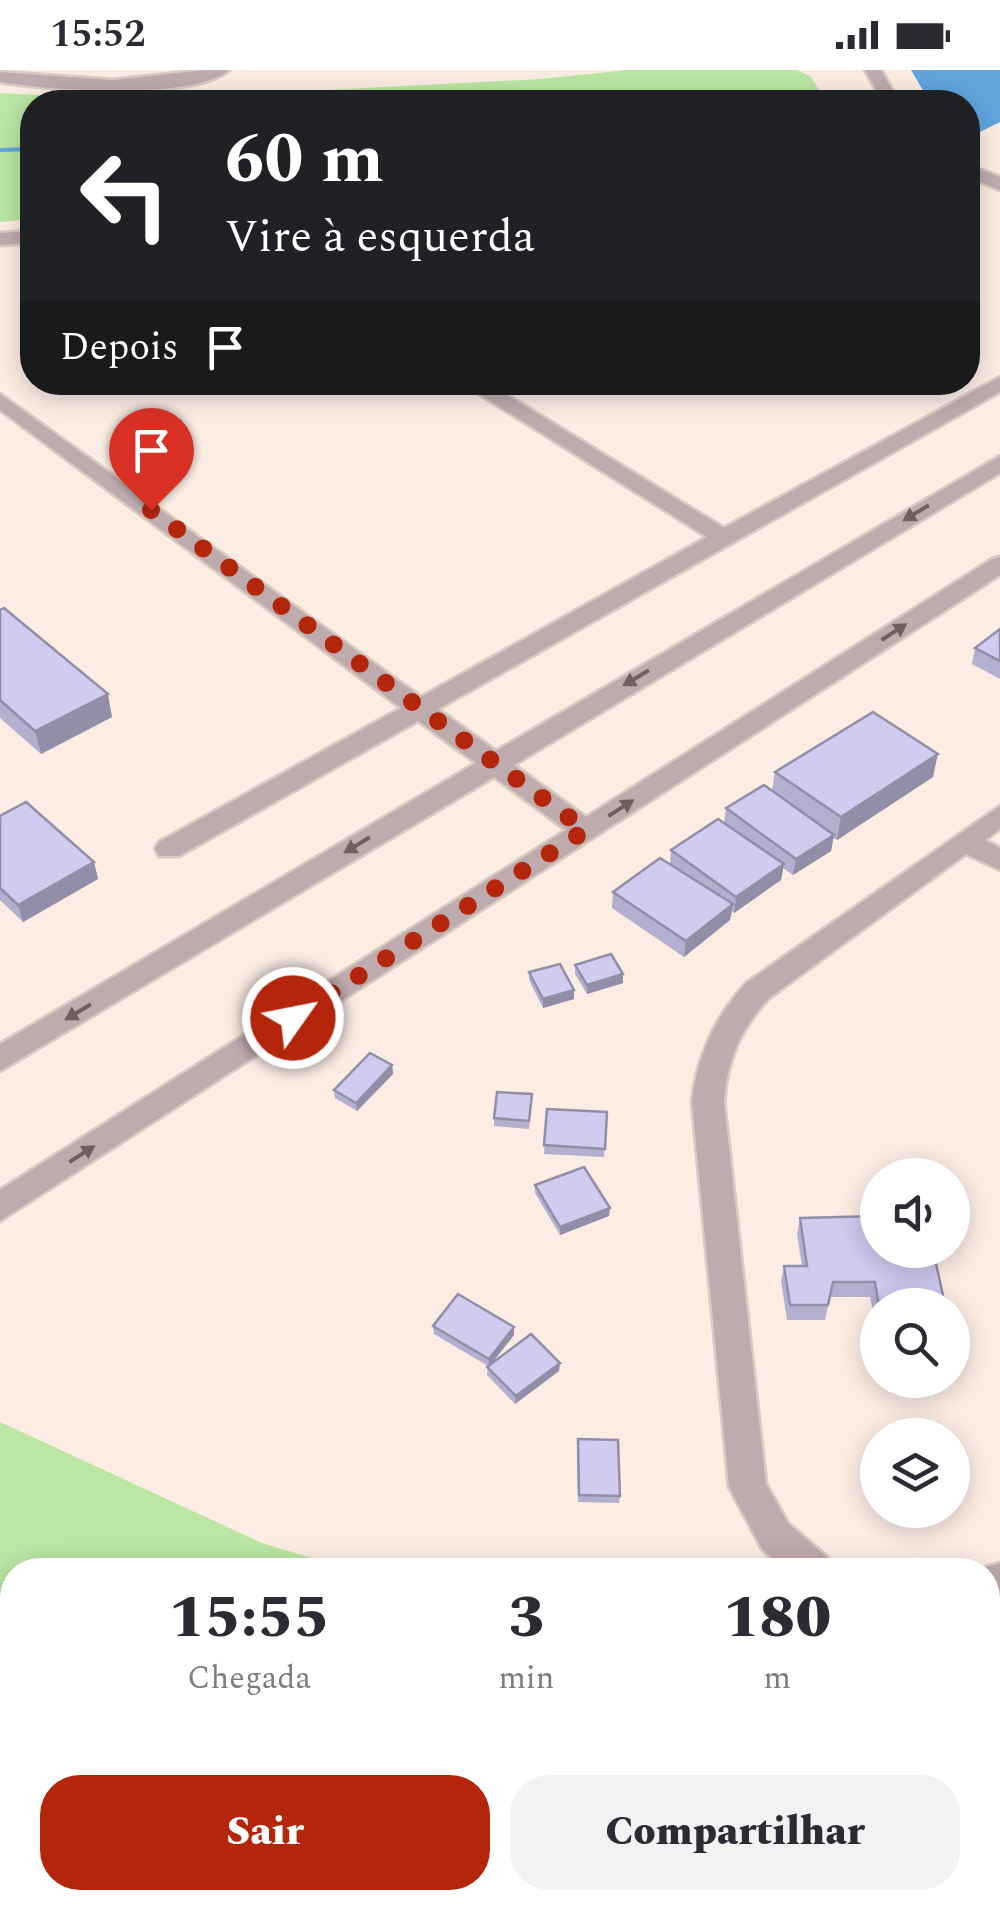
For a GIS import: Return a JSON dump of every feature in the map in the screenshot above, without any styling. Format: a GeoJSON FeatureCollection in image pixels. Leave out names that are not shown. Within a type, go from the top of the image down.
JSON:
{"type":"FeatureCollection","features":[{"type":"Feature","properties":{"kind":"street"},"geometry":{"type":"LineString","coordinates":[[0,77],[36,83],[178,81],[222,70]]}},
{"type":"Feature","properties":{"kind":"street"},"geometry":{"type":"LineString","coordinates":[[491,395],[724,538]]}},
{"type":"Feature","properties":{"kind":"street"},"geometry":{"type":"LineString","coordinates":[[169,849],[724,538],[968,395]]}},
{"type":"Feature","properties":{"kind":"street"},"geometry":{"type":"LineString","coordinates":[[0,400],[586,830]]}},
{"type":"Feature","properties":{"kind":"street"},"geometry":{"type":"LineString","coordinates":[[0,1059],[1000,463]]}},
{"type":"Feature","properties":{"kind":"street"},"geometry":{"type":"LineString","coordinates":[[0,1206],[1000,564]]}},
{"type":"Feature","properties":{"kind":"street"},"geometry":{"type":"LineString","coordinates":[[800,1558],[775,1536],[748,1487],[708,1102],[711,1067],[722,1036],[757,992],[1000,815]]}},
{"type":"Feature","properties":{"kind":"street"},"geometry":{"type":"LineString","coordinates":[[964,841],[1000,860]]}},
{"type":"Feature","properties":{"kind":"green space"},"geometry":{"type":"Polygon","coordinates":[[[627,70],[797,70],[810,76],[820,90],[327,90],[540,79],[627,70]]]}},
{"type":"Feature","properties":{"kind":"green space"},"geometry":{"type":"Polygon","coordinates":[[[0,93],[20,94],[20,220],[0,222],[0,93]]]}},
{"type":"Feature","properties":{"kind":"green space"},"geometry":{"type":"Polygon","coordinates":[[[0,1422],[262,1543],[311,1558],[0,1558],[0,1422]]]}},
{"type":"Feature","properties":{"kind":"water"},"geometry":{"type":"Polygon","coordinates":[[[911,70],[1000,70],[1000,122],[980,132],[980,90],[923,90],[911,70]]]}},
{"type":"Feature","properties":{"kind":"building"},"geometry":{"type":"Polygon","coordinates":[[[4,608],[108,694],[35,731],[0,700],[0,610],[4,608]]]}},
{"type":"Feature","properties":{"kind":"building"},"geometry":{"type":"Polygon","coordinates":[[[1000,629],[1000,661],[975,648],[1000,629]]]}},
{"type":"Feature","properties":{"kind":"building"},"geometry":{"type":"Polygon","coordinates":[[[873,712],[938,754],[841,817],[775,772],[873,712]]]}},
{"type":"Feature","properties":{"kind":"building"},"geometry":{"type":"Polygon","coordinates":[[[764,785],[834,835],[796,859],[726,808],[764,785]]]}},
{"type":"Feature","properties":{"kind":"building"},"geometry":{"type":"Polygon","coordinates":[[[26,802],[94,862],[18,905],[0,888],[0,816],[26,802]]]}},
{"type":"Feature","properties":{"kind":"building"},"geometry":{"type":"Polygon","coordinates":[[[718,819],[784,864],[736,897],[671,850],[718,819]]]}},
{"type":"Feature","properties":{"kind":"building"},"geometry":{"type":"Polygon","coordinates":[[[660,858],[733,904],[686,941],[613,892],[660,858]]]}},
{"type":"Feature","properties":{"kind":"building"},"geometry":{"type":"Polygon","coordinates":[[[611,954],[623,974],[587,985],[575,965],[611,954]]]}},
{"type":"Feature","properties":{"kind":"building"},"geometry":{"type":"Polygon","coordinates":[[[560,964],[574,990],[543,999],[529,972],[560,964]]]}},
{"type":"Feature","properties":{"kind":"building"},"geometry":{"type":"Polygon","coordinates":[[[370,1053],[392,1065],[356,1103],[334,1090],[370,1053]]]}},
{"type":"Feature","properties":{"kind":"building"},"geometry":{"type":"Polygon","coordinates":[[[497,1092],[532,1094],[529,1121],[494,1118],[497,1092]]]}},
{"type":"Feature","properties":{"kind":"building"},"geometry":{"type":"Polygon","coordinates":[[[547,1109],[607,1112],[605,1149],[544,1145],[547,1109]]]}},
{"type":"Feature","properties":{"kind":"building"},"geometry":{"type":"Polygon","coordinates":[[[584,1167],[610,1208],[560,1227],[535,1185],[584,1167]]]}},
{"type":"Feature","properties":{"kind":"building"},"geometry":{"type":"Polygon","coordinates":[[[860,1216],[860,1268],[937,1268],[941,1288],[876,1288],[875,1282],[833,1282],[828,1305],[790,1305],[784,1266],[807,1266],[800,1218],[860,1216]]]}},
{"type":"Feature","properties":{"kind":"building"},"geometry":{"type":"Polygon","coordinates":[[[458,1294],[514,1327],[489,1359],[433,1326],[458,1294]]]}},
{"type":"Feature","properties":{"kind":"building"},"geometry":{"type":"Polygon","coordinates":[[[531,1334],[560,1363],[516,1396],[487,1367],[531,1334]]]}},
{"type":"Feature","properties":{"kind":"building"},"geometry":{"type":"Polygon","coordinates":[[[578,1439],[618,1440],[620,1496],[579,1495],[578,1439]]]}},
{"type":"Feature","properties":{"kind":"waterway"},"geometry":{"type":"LineString","coordinates":[[0,150],[20,149]]}},
{"type":"Feature","properties":{"kind":"route"},"geometry":{"type":"LineString","coordinates":[[151,510],[586,830],[293,1018]]}}]}
